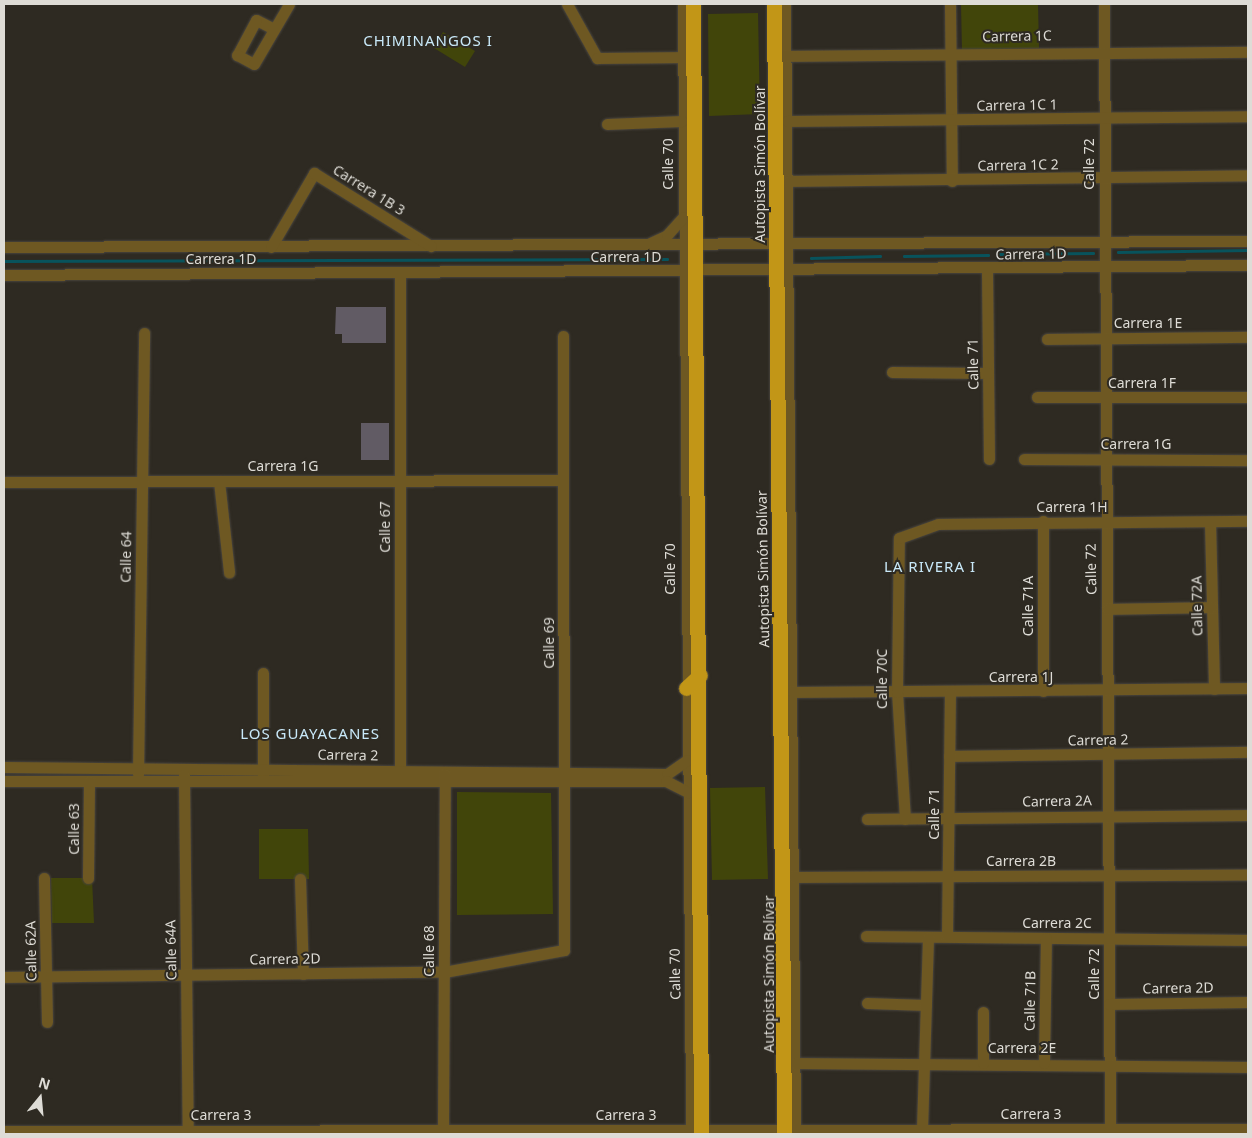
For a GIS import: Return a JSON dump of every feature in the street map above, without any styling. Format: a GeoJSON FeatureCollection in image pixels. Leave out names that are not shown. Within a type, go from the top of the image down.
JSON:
{"type":"FeatureCollection","features":[{"type":"Feature","properties":{"kind":"highway"},"geometry":{"type":"LineString","coordinates":[[693,4],[688,57],[689,313],[700,675],[696,1132]]}},
{"type":"Feature","properties":{"kind":"highway","name":"Autopista Simón Bolívar"},"geometry":{"type":"LineString","coordinates":[[774,4],[780,56],[783,245],[781,710],[790,1132]]}},
{"type":"Feature","properties":{"kind":"highway"},"geometry":{"type":"LineString","coordinates":[[700,675],[686,690],[700,702]]}},
{"type":"Feature","properties":{"kind":"highway"},"geometry":{"type":"LineString","coordinates":[[781,710],[793,757]]}},
{"type":"Feature","properties":{"kind":"highway"},"geometry":{"type":"LineString","coordinates":[[699,832],[688,857],[699,879]]}},
{"type":"Feature","properties":{"kind":"street"},"geometry":{"type":"LineString","coordinates":[[274,30],[289,4]]}},
{"type":"Feature","properties":{"kind":"street"},"geometry":{"type":"LineString","coordinates":[[567,4],[597,58],[688,57]]}},
{"type":"Feature","properties":{"kind":"street","name":"Calle 70"},"geometry":{"type":"LineString","coordinates":[[683,4],[688,57],[682,121],[683,217],[689,246]]}},
{"type":"Feature","properties":{"kind":"street"},"geometry":{"type":"LineString","coordinates":[[783,245],[788,181],[787,121],[780,56],[784,4]]}},
{"type":"Feature","properties":{"kind":"street"},"geometry":{"type":"LineString","coordinates":[[950,4],[952,181]]}},
{"type":"Feature","properties":{"kind":"street","name":"Calle 72"},"geometry":{"type":"LineString","coordinates":[[1104,4],[1105,522],[1110,1132]]}},
{"type":"Feature","properties":{"kind":"street","name":"Carrera 1C"},"geometry":{"type":"LineString","coordinates":[[780,56],[1104,50],[1248,52]]}},
{"type":"Feature","properties":{"kind":"street","name":"Carrera 1C 1"},"geometry":{"type":"LineString","coordinates":[[787,121],[1248,116]]}},
{"type":"Feature","properties":{"kind":"street"},"geometry":{"type":"LineString","coordinates":[[607,124],[682,121]]}},
{"type":"Feature","properties":{"kind":"street","name":"Carrera 1B 3"},"geometry":{"type":"LineString","coordinates":[[271,247],[314,173],[432,246]]}},
{"type":"Feature","properties":{"kind":"street","name":"Carrera 1C 2"},"geometry":{"type":"LineString","coordinates":[[788,181],[952,181],[1248,175]]}},
{"type":"Feature","properties":{"kind":"street"},"geometry":{"type":"LineString","coordinates":[[638,246],[667,235],[683,217]]}},
{"type":"Feature","properties":{"kind":"street","name":"Carrera 1B 3"},"geometry":{"type":"LineString","coordinates":[[401,247],[409,232]]}},
{"type":"Feature","properties":{"kind":"street","name":"Carrera 1D"},"geometry":{"type":"LineString","coordinates":[[4,247],[689,246],[1248,241]]}},
{"type":"Feature","properties":{"kind":"street","name":"Carrera 1D"},"geometry":{"type":"LineString","coordinates":[[4,275],[783,272],[1248,266]]}},
{"type":"Feature","properties":{"kind":"street","name":"Calle 71"},"geometry":{"type":"LineString","coordinates":[[987,269],[989,459]]}},
{"type":"Feature","properties":{"kind":"street","name":"Calle 67"},"geometry":{"type":"LineString","coordinates":[[400,274],[400,776]]}},
{"type":"Feature","properties":{"kind":"street","name":"Calle 70"},"geometry":{"type":"LineString","coordinates":[[689,313],[686,690],[688,857],[696,1132]]}},
{"type":"Feature","properties":{"kind":"street","name":"Calle 64"},"geometry":{"type":"LineString","coordinates":[[138,781],[144,333]]}},
{"type":"Feature","properties":{"kind":"street","name":"Calle 69"},"geometry":{"type":"LineString","coordinates":[[563,336],[564,950]]}},
{"type":"Feature","properties":{"kind":"street","name":"Carrera 1E"},"geometry":{"type":"LineString","coordinates":[[1047,339],[1248,337]]}},
{"type":"Feature","properties":{"kind":"street"},"geometry":{"type":"LineString","coordinates":[[784,348],[793,692],[795,1063],[790,1132]]}},
{"type":"Feature","properties":{"kind":"street"},"geometry":{"type":"LineString","coordinates":[[892,372],[988,373]]}},
{"type":"Feature","properties":{"kind":"street","name":"Carrera 1F"},"geometry":{"type":"LineString","coordinates":[[1036,397],[1105,399],[1248,397]]}},
{"type":"Feature","properties":{"kind":"street","name":"Carrera 1G"},"geometry":{"type":"LineString","coordinates":[[1024,459],[1248,460]]}},
{"type":"Feature","properties":{"kind":"street","name":"Carrera 1G"},"geometry":{"type":"LineString","coordinates":[[4,482],[563,480]]}},
{"type":"Feature","properties":{"kind":"street"},"geometry":{"type":"LineString","coordinates":[[219,481],[229,572]]}},
{"type":"Feature","properties":{"kind":"street","name":"Carrera 1H"},"geometry":{"type":"LineString","coordinates":[[898,538],[938,524],[1043,521],[1248,521]]}},
{"type":"Feature","properties":{"kind":"street","name":"Calle 71A"},"geometry":{"type":"LineString","coordinates":[[1043,521],[1043,691]]}},
{"type":"Feature","properties":{"kind":"street","name":"Calle 72A"},"geometry":{"type":"LineString","coordinates":[[1210,522],[1214,689]]}},
{"type":"Feature","properties":{"kind":"street","name":"Calle 70C"},"geometry":{"type":"LineString","coordinates":[[898,538],[897,692],[905,819]]}},
{"type":"Feature","properties":{"kind":"street"},"geometry":{"type":"LineString","coordinates":[[1107,609],[1212,606]]}},
{"type":"Feature","properties":{"kind":"street"},"geometry":{"type":"LineString","coordinates":[[263,673],[263,775]]}},
{"type":"Feature","properties":{"kind":"street","name":"Carrera 1J"},"geometry":{"type":"LineString","coordinates":[[793,692],[1107,691],[1248,688]]}},
{"type":"Feature","properties":{"kind":"street","name":"Calle 71"},"geometry":{"type":"LineString","coordinates":[[947,936],[950,692]]}},
{"type":"Feature","properties":{"kind":"street","name":"Carrera 2"},"geometry":{"type":"LineString","coordinates":[[949,756],[1248,752]]}},
{"type":"Feature","properties":{"kind":"street","name":"Carrera 2"},"geometry":{"type":"LineString","coordinates":[[564,777],[667,774],[687,760]]}},
{"type":"Feature","properties":{"kind":"street","name":"Carrera 2"},"geometry":{"type":"LineString","coordinates":[[4,767],[138,768],[184,775]]}},
{"type":"Feature","properties":{"kind":"street","name":"Carrera 2"},"geometry":{"type":"LineString","coordinates":[[4,781],[138,781],[184,775],[564,777],[666,781],[688,792]]}},
{"type":"Feature","properties":{"kind":"street","name":"Calle 64A"},"geometry":{"type":"LineString","coordinates":[[184,775],[188,1130]]}},
{"type":"Feature","properties":{"kind":"street","name":"Calle 68"},"geometry":{"type":"LineString","coordinates":[[444,1130],[445,776]]}},
{"type":"Feature","properties":{"kind":"street","name":"Calle 63"},"geometry":{"type":"LineString","coordinates":[[88,878],[89,781]]}},
{"type":"Feature","properties":{"kind":"street","name":"Carrera 2A"},"geometry":{"type":"LineString","coordinates":[[867,819],[1248,815]]}},
{"type":"Feature","properties":{"kind":"street","name":"Carrera 2B"},"geometry":{"type":"LineString","coordinates":[[794,877],[1248,875]]}},
{"type":"Feature","properties":{"kind":"street","name":"Calle 62A"},"geometry":{"type":"LineString","coordinates":[[44,878],[47,1022]]}},
{"type":"Feature","properties":{"kind":"street"},"geometry":{"type":"LineString","coordinates":[[300,879],[303,974]]}},
{"type":"Feature","properties":{"kind":"street","name":"Carrera 2C"},"geometry":{"type":"LineString","coordinates":[[866,936],[1248,940]]}},
{"type":"Feature","properties":{"kind":"street"},"geometry":{"type":"LineString","coordinates":[[922,1129],[928,937]]}},
{"type":"Feature","properties":{"kind":"street","name":"Calle 71B"},"geometry":{"type":"LineString","coordinates":[[1044,1063],[1046,938]]}},
{"type":"Feature","properties":{"kind":"street","name":"Carrera 2D"},"geometry":{"type":"LineString","coordinates":[[4,977],[444,972],[564,950]]}},
{"type":"Feature","properties":{"kind":"street","name":"Carrera 2D"},"geometry":{"type":"LineString","coordinates":[[1109,1004],[1248,1002]]}},
{"type":"Feature","properties":{"kind":"street"},"geometry":{"type":"LineString","coordinates":[[866,1003],[926,1004]]}},
{"type":"Feature","properties":{"kind":"street"},"geometry":{"type":"LineString","coordinates":[[982,1063],[983,1012]]}},
{"type":"Feature","properties":{"kind":"street","name":"Carrera 2E"},"geometry":{"type":"LineString","coordinates":[[795,1063],[1110,1063],[1248,1067]]}},
{"type":"Feature","properties":{"kind":"street","name":"Carrera 3"},"geometry":{"type":"LineString","coordinates":[[4,1131],[444,1130],[790,1132],[922,1129],[1110,1132],[1248,1128]]}},
{"type":"Feature","properties":{"kind":"green space"},"geometry":{"type":"Polygon","coordinates":[[[961,4],[1038,4],[1039,48],[962,50],[961,4]]]}},
{"type":"Feature","properties":{"kind":"green space"},"geometry":{"type":"Polygon","coordinates":[[[758,13],[760,114],[709,116],[708,14],[758,13]]]}},
{"type":"Feature","properties":{"kind":"green space"},"geometry":{"type":"Polygon","coordinates":[[[443,32],[475,51],[465,67],[434,48],[443,32]]]}},
{"type":"Feature","properties":{"kind":"green space"},"geometry":{"type":"Polygon","coordinates":[[[765,787],[768,879],[712,880],[710,788],[765,787]]]}},
{"type":"Feature","properties":{"kind":"green space"},"geometry":{"type":"Polygon","coordinates":[[[457,792],[551,793],[553,914],[457,915],[457,792]]]}},
{"type":"Feature","properties":{"kind":"green space"},"geometry":{"type":"Polygon","coordinates":[[[259,829],[308,829],[309,879],[259,879],[259,829]]]}},
{"type":"Feature","properties":{"kind":"green space"},"geometry":{"type":"Polygon","coordinates":[[[51,878],[92,878],[94,923],[52,923],[51,878]]]}},
{"type":"Feature","properties":{"kind":"building"},"geometry":{"type":"Polygon","coordinates":[[[336,307],[386,307],[386,343],[342,343],[342,334],[335,334],[336,307]]]}},
{"type":"Feature","properties":{"kind":"building"},"geometry":{"type":"Polygon","coordinates":[[[361,423],[389,423],[389,460],[361,460],[361,423]]]}},
{"type":"Feature","properties":{"kind":"waterway"},"geometry":{"type":"LineString","coordinates":[[1118,252],[1248,250]]}},
{"type":"Feature","properties":{"kind":"waterway"},"geometry":{"type":"LineString","coordinates":[[1000,254],[1093,253]]}},
{"type":"Feature","properties":{"kind":"waterway"},"geometry":{"type":"LineString","coordinates":[[904,256],[988,255]]}},
{"type":"Feature","properties":{"kind":"waterway"},"geometry":{"type":"LineString","coordinates":[[811,258],[880,256]]}},
{"type":"Feature","properties":{"kind":"waterway"},"geometry":{"type":"LineString","coordinates":[[4,261],[667,259]]}},
{"type":"Feature","properties":{"kind":"district","name":"CHIMINANGOS I"},"geometry":{"type":"Point","coordinates":[428,41]}},
{"type":"Feature","properties":{"kind":"district","name":"LA RIVERA I"},"geometry":{"type":"Point","coordinates":[930,567]}},
{"type":"Feature","properties":{"kind":"district","name":"LOS GUAYACANES"},"geometry":{"type":"Point","coordinates":[310,734]}}]}
